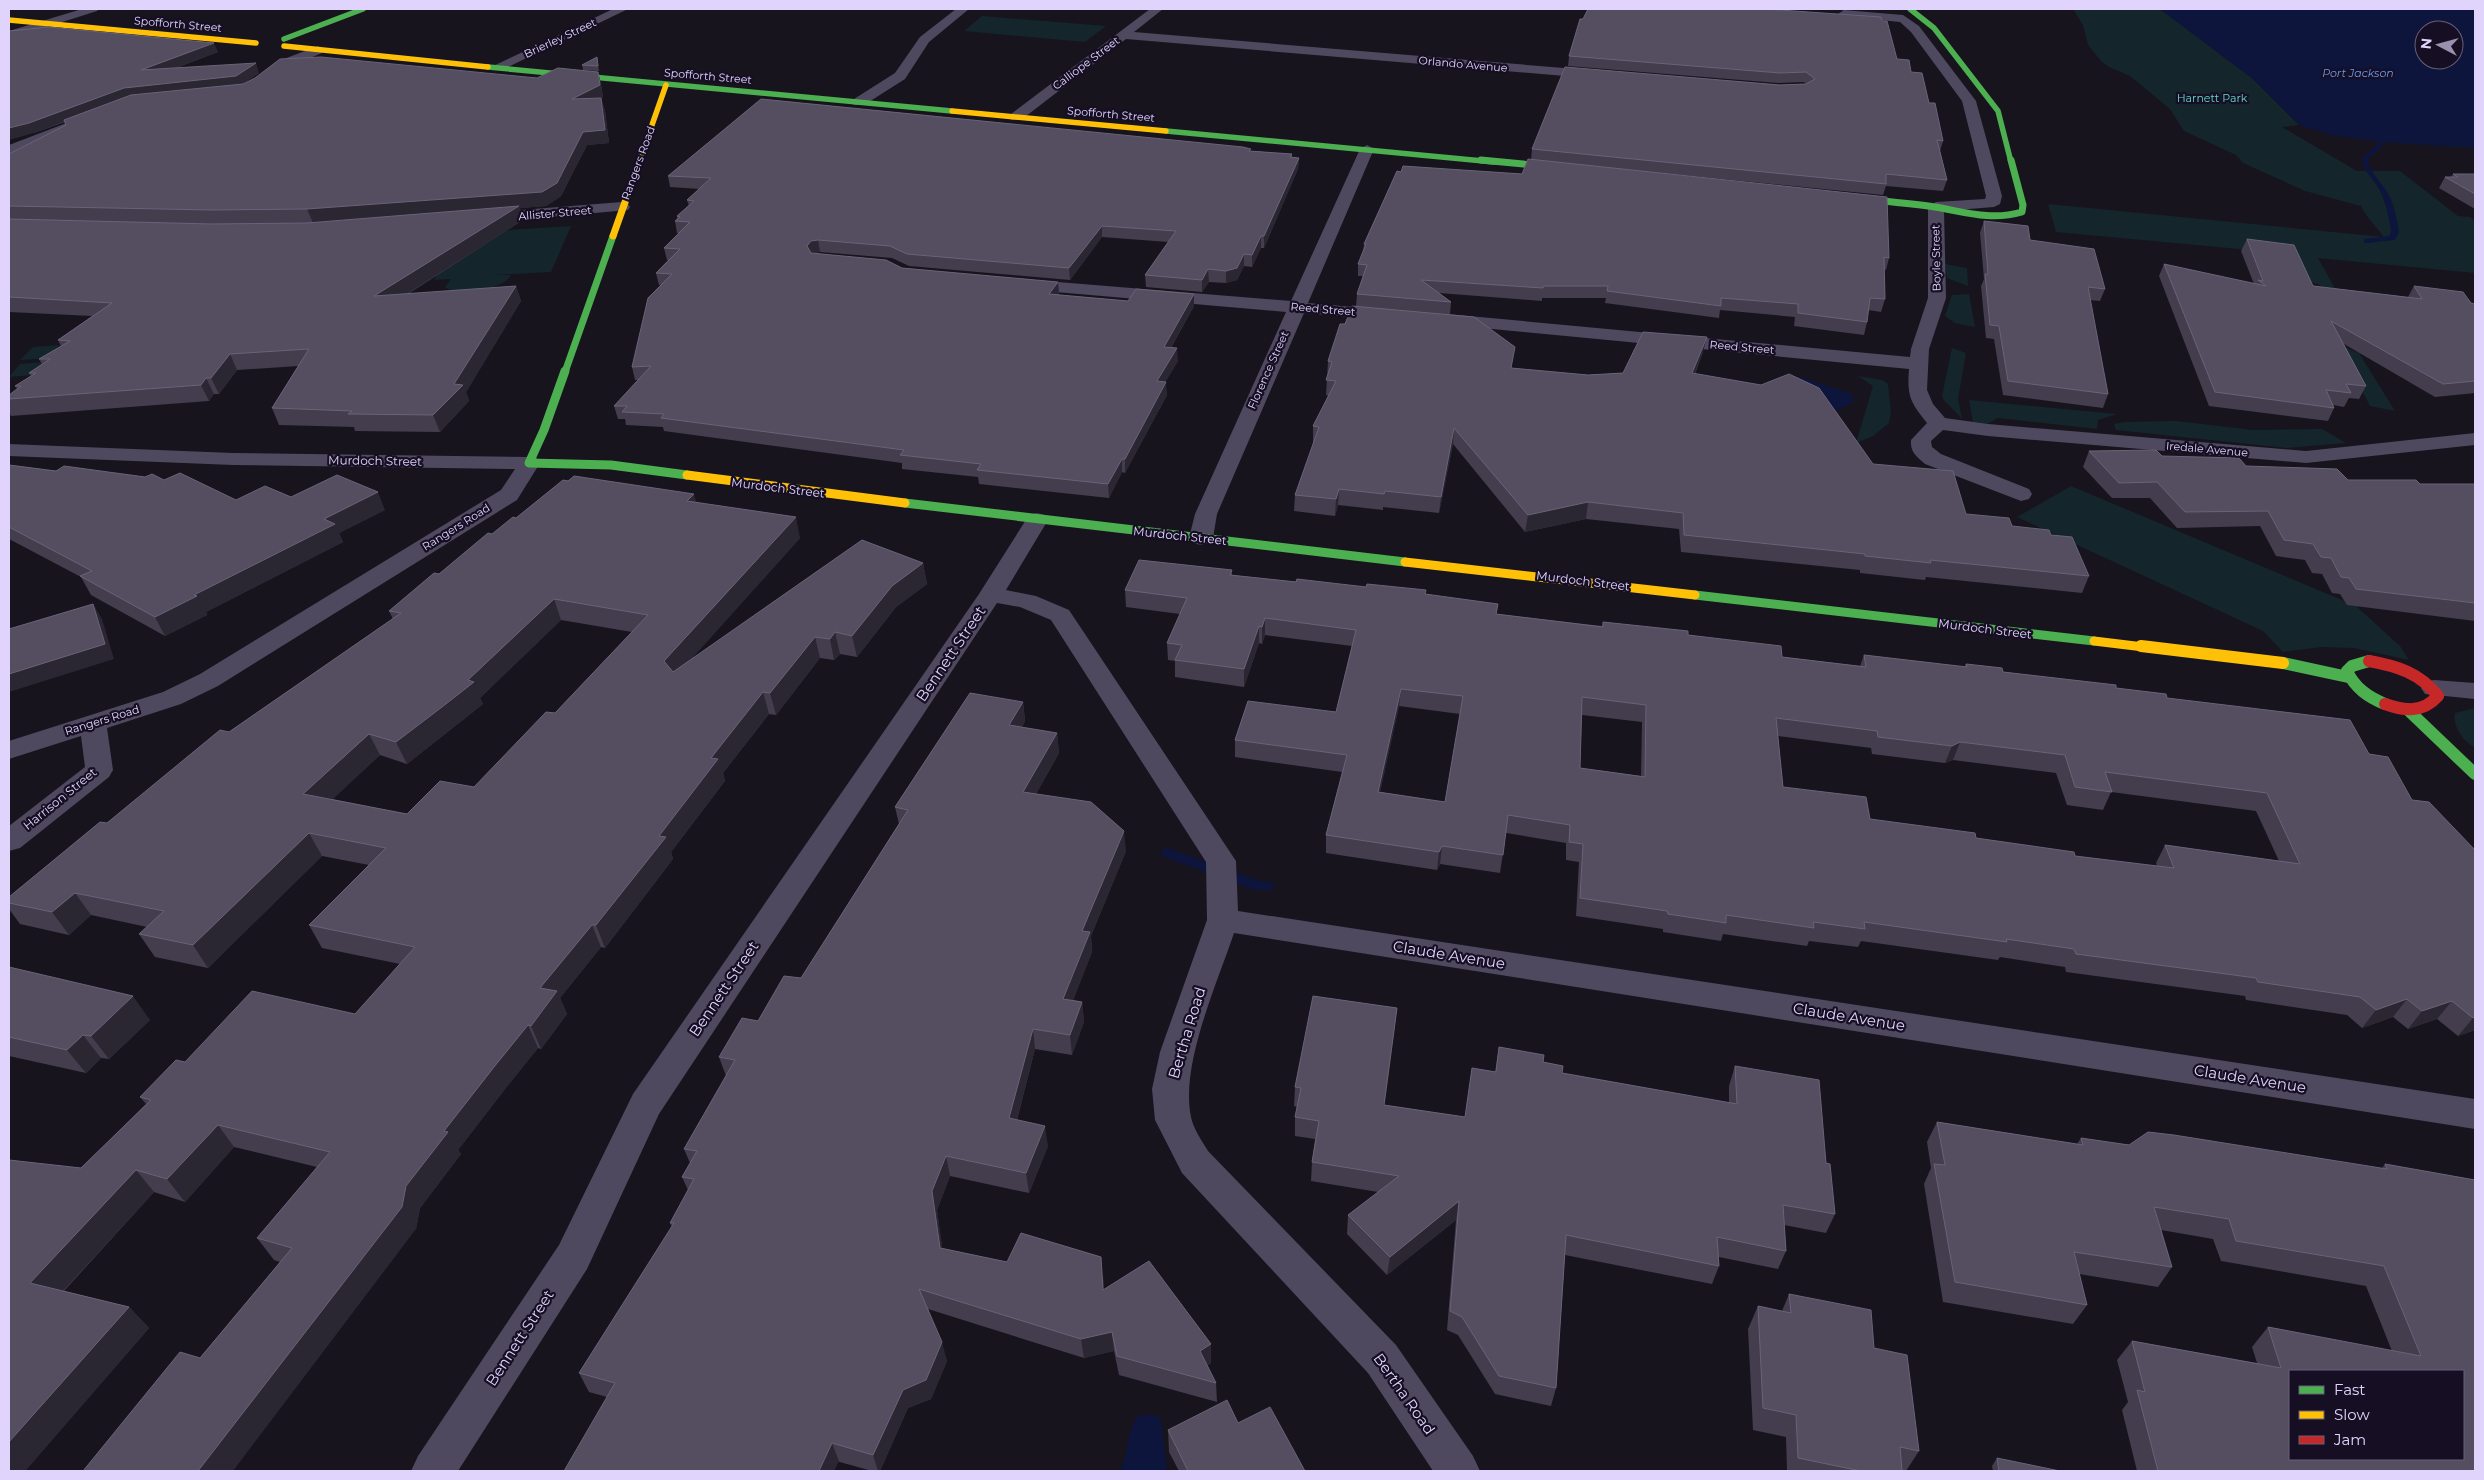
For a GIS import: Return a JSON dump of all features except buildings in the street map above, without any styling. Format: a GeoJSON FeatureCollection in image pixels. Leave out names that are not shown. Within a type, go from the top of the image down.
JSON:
{"type":"FeatureCollection","features":[{"type":"Feature","properties":{"kind":"main road"},"geometry":{"type":"LineString","coordinates":[[264,47],[284,43],[363,9]]}},
{"type":"Feature","properties":{"kind":"main road"},"geometry":{"type":"LineString","coordinates":[[1838,197],[1936,207],[1976,215],[2011,216],[2022,212],[2023,205],[1998,111],[1934,28],[1907,14]]}},
{"type":"Feature","properties":{"kind":"main road","name":"Spofforth Street"},"geometry":{"type":"LineString","coordinates":[[9,20],[264,47]]}},
{"type":"Feature","properties":{"kind":"main road","name":"Spofforth Street"},"geometry":{"type":"LineString","coordinates":[[284,43],[318,50],[666,85],[1572,169]]}},
{"type":"Feature","properties":{"kind":"main road"},"geometry":{"type":"LineString","coordinates":[[264,47],[284,43]]}},
{"type":"Feature","properties":{"kind":"main road","name":"Rangers Road"},"geometry":{"type":"LineString","coordinates":[[529,463],[544,430],[666,85]]}},
{"type":"Feature","properties":{"kind":"main road","name":"Murdoch Street"},"geometry":{"type":"LineString","coordinates":[[529,463],[611,465],[1037,520],[2297,665],[2348,677]]}},
{"type":"Feature","properties":{"kind":"main road"},"geometry":{"type":"LineString","coordinates":[[2382,662],[2413,673],[2434,688],[2438,696],[2436,702],[2431,707],[2407,709],[2376,700],[2353,685],[2348,677],[2348,671],[2358,663],[2382,662]]}},
{"type":"Feature","properties":{"kind":"main road"},"geometry":{"type":"LineString","coordinates":[[2407,709],[2475,774]]}},
{"type":"Feature","properties":{"kind":"street"},"geometry":{"type":"LineString","coordinates":[[9,35],[92,9]]}},
{"type":"Feature","properties":{"kind":"street","name":"Brierley Street"},"geometry":{"type":"LineString","coordinates":[[497,68],[622,9]]}},
{"type":"Feature","properties":{"kind":"street"},"geometry":{"type":"LineString","coordinates":[[859,102],[900,76],[924,40],[963,9]]}},
{"type":"Feature","properties":{"kind":"street","name":"Calliope Street"},"geometry":{"type":"LineString","coordinates":[[1016,117],[1157,9]]}},
{"type":"Feature","properties":{"kind":"street"},"geometry":{"type":"LineString","coordinates":[[1828,13],[1907,14]]}},
{"type":"Feature","properties":{"kind":"street","name":"Boyle Street"},"geometry":{"type":"LineString","coordinates":[[1907,14],[1915,30],[1969,101],[1994,196],[1994,202],[1988,204],[1936,207],[1937,298],[1920,349],[1917,390],[1924,406],[1938,423]]}},
{"type":"Feature","properties":{"kind":"street","name":"Orlando Avenue"},"geometry":{"type":"LineString","coordinates":[[1123,35],[1613,76]]}},
{"type":"Feature","properties":{"kind":"street"},"geometry":{"type":"LineString","coordinates":[[254,86],[281,65],[318,50]]}},
{"type":"Feature","properties":{"kind":"street"},"geometry":{"type":"LineString","coordinates":[[9,150],[91,118]]}},
{"type":"Feature","properties":{"kind":"street","name":"Florence Street"},"geometry":{"type":"LineString","coordinates":[[1201,538],[1206,514],[1366,150]]}},
{"type":"Feature","properties":{"kind":"street","name":"Allister Street"},"geometry":{"type":"LineString","coordinates":[[470,219],[622,207]]}},
{"type":"Feature","properties":{"kind":"street","name":"Reed Street"},"geometry":{"type":"LineString","coordinates":[[1000,282],[1401,316]]}},
{"type":"Feature","properties":{"kind":"street","name":"Reed Street"},"geometry":{"type":"LineString","coordinates":[[1430,319],[1918,364]]}},
{"type":"Feature","properties":{"kind":"street"},"geometry":{"type":"LineString","coordinates":[[1938,423],[1921,440],[1921,449],[1933,459],[2021,494]]}},
{"type":"Feature","properties":{"kind":"street","name":"Iredale Avenue"},"geometry":{"type":"LineString","coordinates":[[1938,423],[1988,430],[2306,457],[2475,439]]}},
{"type":"Feature","properties":{"kind":"street","name":"Murdoch Street"},"geometry":{"type":"LineString","coordinates":[[9,450],[233,459],[529,463]]}},
{"type":"Feature","properties":{"kind":"street","name":"Rangers Road"},"geometry":{"type":"LineString","coordinates":[[9,750],[172,698],[209,680],[508,495],[515,488],[529,463]]}},
{"type":"Feature","properties":{"kind":"street","name":"Bennett Street"},"geometry":{"type":"LineString","coordinates":[[433,1471],[573,1257],[620,1155],[646,1104],[991,594],[1037,520]]}},
{"type":"Feature","properties":{"kind":"street","name":"Bertha Road"},"geometry":{"type":"LineString","coordinates":[[991,594],[1027,601],[1060,615],[1198,829],[1221,861],[1224,920],[1177,1052],[1170,1088],[1173,1120],[1195,1162],[1382,1359],[1458,1471]]}},
{"type":"Feature","properties":{"kind":"street"},"geometry":{"type":"LineString","coordinates":[[2434,688],[2475,691]]}},
{"type":"Feature","properties":{"kind":"street","name":"Harrison Street"},"geometry":{"type":"LineString","coordinates":[[9,841],[99,770],[93,723]]}},
{"type":"Feature","properties":{"kind":"street","name":"Claude Avenue"},"geometry":{"type":"LineString","coordinates":[[1224,920],[2475,1114]]}},
{"type":"Feature","properties":{"kind":"green space","name":"Harnett Park"},"geometry":{"type":"Polygon","coordinates":[[[2073,9],[2160,9],[2253,79],[2299,125],[2282,127],[2357,171],[2400,171],[2458,216],[2470,217],[2475,221],[2475,273],[2318,258],[2344,304],[2350,341],[2320,285],[2307,281],[2293,254],[2056,232],[2048,204],[2384,237],[2361,206],[2305,191],[2243,163],[2236,155],[2184,131],[2170,109],[2130,76],[2102,62],[2088,45],[2083,25],[2073,9]]]}},
{"type":"Feature","properties":{"kind":"green space"},"geometry":{"type":"Polygon","coordinates":[[[982,16],[1106,26],[1085,42],[964,31],[982,16]]]}},
{"type":"Feature","properties":{"kind":"green space"},"geometry":{"type":"Polygon","coordinates":[[[571,226],[551,272],[493,275],[511,275],[507,280],[490,288],[469,291],[451,290],[445,287],[451,279],[434,280],[462,233],[571,226]]]}},
{"type":"Feature","properties":{"kind":"green space"},"geometry":{"type":"Polygon","coordinates":[[[1945,264],[1967,268],[1968,286],[1947,278],[1945,264]]]}},
{"type":"Feature","properties":{"kind":"green space"},"geometry":{"type":"Polygon","coordinates":[[[1969,294],[1975,327],[1955,323],[1945,316],[1952,295],[1969,294]]]}},
{"type":"Feature","properties":{"kind":"green space"},"geometry":{"type":"Polygon","coordinates":[[[59,345],[47,358],[20,360],[33,347],[59,345]]]}},
{"type":"Feature","properties":{"kind":"green space"},"geometry":{"type":"Polygon","coordinates":[[[2339,345],[2359,353],[2395,411],[2370,406],[2339,345]]]}},
{"type":"Feature","properties":{"kind":"green space"},"geometry":{"type":"Polygon","coordinates":[[[1952,348],[1966,353],[1958,399],[1962,419],[1942,396],[1952,348]]]}},
{"type":"Feature","properties":{"kind":"green space"},"geometry":{"type":"Polygon","coordinates":[[[46,362],[33,375],[9,377],[20,364],[46,362]]]}},
{"type":"Feature","properties":{"kind":"green space"},"geometry":{"type":"Polygon","coordinates":[[[1858,376],[1882,380],[1888,384],[1891,412],[1889,423],[1873,436],[1856,443],[1873,386],[1858,376]]]}},
{"type":"Feature","properties":{"kind":"green space"},"geometry":{"type":"Polygon","coordinates":[[[1969,400],[2117,414],[2098,420],[2097,429],[1998,418],[1987,424],[1973,422],[1969,400]]]}},
{"type":"Feature","properties":{"kind":"green space"},"geometry":{"type":"Polygon","coordinates":[[[2176,421],[2253,430],[2322,429],[2346,443],[2287,448],[2116,430],[2114,424],[2124,422],[2176,421]]]}},
{"type":"Feature","properties":{"kind":"green space"},"geometry":{"type":"Polygon","coordinates":[[[2071,486],[2356,606],[2400,646],[2409,660],[2354,648],[2321,647],[2283,652],[2263,631],[2017,517],[2071,486]]]}},
{"type":"Feature","properties":{"kind":"green space"},"geometry":{"type":"Polygon","coordinates":[[[2475,708],[2475,747],[2463,738],[2457,728],[2455,713],[2475,708]]]}},
{"type":"Feature","properties":{"kind":"water","name":"Port Jackson"},"geometry":{"type":"Polygon","coordinates":[[[2160,9],[2475,9],[2475,148],[2380,142],[2331,135],[2299,125],[2253,79],[2160,9]]]}},
{"type":"Feature","properties":{"kind":"water"},"geometry":{"type":"Polygon","coordinates":[[[1797,376],[1852,394],[1854,402],[1833,412],[1775,384],[1797,376]]]}},
{"type":"Feature","properties":{"kind":"water"},"geometry":{"type":"Polygon","coordinates":[[[1139,1415],[1156,1415],[1161,1420],[1167,1471],[1120,1471],[1132,1428],[1139,1415]]]}},
{"type":"Feature","properties":{"kind":"waterway"},"geometry":{"type":"LineString","coordinates":[[2367,241],[2392,238],[2395,232],[2392,213],[2386,196],[2372,173],[2365,166],[2365,158],[2379,147],[2380,142]]}},
{"type":"Feature","properties":{"kind":"waterway"},"geometry":{"type":"LineString","coordinates":[[1167,853],[1259,886],[1267,886]]}},
{"type":"Feature","properties":{"kind":"traffic: fast"},"geometry":{"type":"LineString","coordinates":[[284,39],[363,9]]}},
{"type":"Feature","properties":{"kind":"traffic: fast"},"geometry":{"type":"LineString","coordinates":[[1850,198],[1935,207],[1989,217],[2000,217],[2022,212],[2023,205],[1998,111],[1934,28],[1910,9]]}},
{"type":"Feature","properties":{"kind":"traffic: fast"},"geometry":{"type":"LineString","coordinates":[[488,67],[952,111]]}},
{"type":"Feature","properties":{"kind":"traffic: fast"},"geometry":{"type":"LineString","coordinates":[[1166,131],[1564,168]]}},
{"type":"Feature","properties":{"kind":"traffic: fast"},"geometry":{"type":"LineString","coordinates":[[613,236],[544,430],[529,463],[611,465],[687,475]]}},
{"type":"Feature","properties":{"kind":"traffic: fast"},"geometry":{"type":"LineString","coordinates":[[905,503],[1405,562]]}},
{"type":"Feature","properties":{"kind":"traffic: fast"},"geometry":{"type":"LineString","coordinates":[[1695,595],[2094,641]]}},
{"type":"Feature","properties":{"kind":"traffic: fast"},"geometry":{"type":"LineString","coordinates":[[2369,661],[2352,666],[2347,671],[2362,692],[2385,704]]}},
{"type":"Feature","properties":{"kind":"traffic: fast"},"geometry":{"type":"LineString","coordinates":[[2283,663],[2348,677]]}},
{"type":"Feature","properties":{"kind":"traffic: fast"},"geometry":{"type":"LineString","coordinates":[[2407,709],[2475,774]]}},
{"type":"Feature","properties":{"kind":"traffic: slow"},"geometry":{"type":"LineString","coordinates":[[9,20],[256,43]]}},
{"type":"Feature","properties":{"kind":"traffic: slow"},"geometry":{"type":"LineString","coordinates":[[284,46],[488,67]]}},
{"type":"Feature","properties":{"kind":"traffic: slow"},"geometry":{"type":"LineString","coordinates":[[613,236],[666,85]]}},
{"type":"Feature","properties":{"kind":"traffic: slow"},"geometry":{"type":"LineString","coordinates":[[952,111],[1166,131]]}},
{"type":"Feature","properties":{"kind":"traffic: slow"},"geometry":{"type":"LineString","coordinates":[[687,475],[905,503]]}},
{"type":"Feature","properties":{"kind":"traffic: slow"},"geometry":{"type":"LineString","coordinates":[[1405,562],[1695,595]]}},
{"type":"Feature","properties":{"kind":"traffic: slow"},"geometry":{"type":"LineString","coordinates":[[2094,641],[2283,663]]}},
{"type":"Feature","properties":{"kind":"traffic: jam"},"geometry":{"type":"LineString","coordinates":[[2369,661],[2389,665],[2416,675],[2438,696],[2433,702],[2421,708],[2400,709],[2385,704]]}}]}
